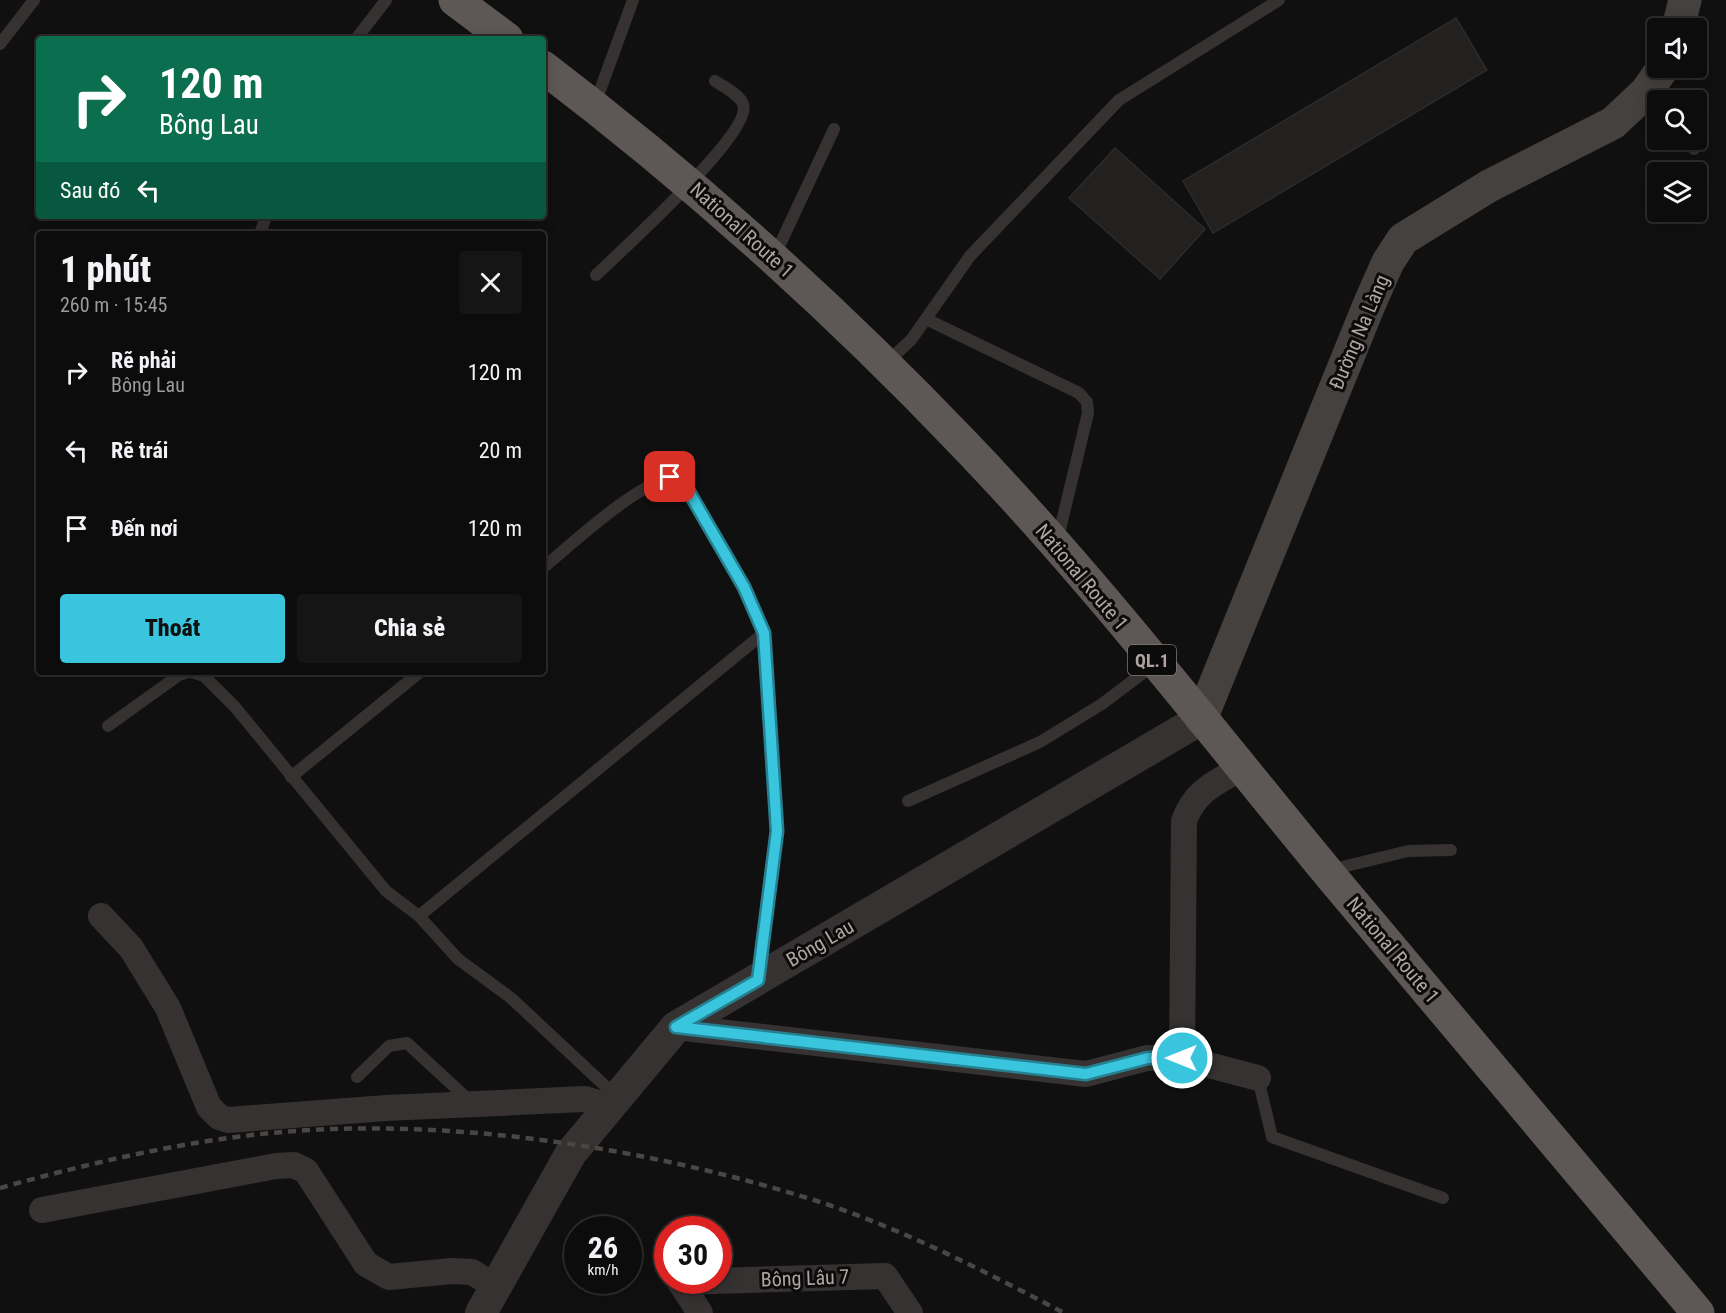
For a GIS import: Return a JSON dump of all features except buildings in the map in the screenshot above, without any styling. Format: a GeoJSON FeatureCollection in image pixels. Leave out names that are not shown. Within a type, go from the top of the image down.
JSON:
{"type":"FeatureCollection","features":[{"type":"Feature","properties":{"kind":"highway"},"geometry":{"type":"LineString","coordinates":[[455,0],[503,36]]}},
{"type":"Feature","properties":{"kind":"highway","name":"National Route 1"},"geometry":{"type":"LineString","coordinates":[[546,69],[691,183],[774,257],[964,444],[1056,546],[1243,767],[1326,871],[1687,1308]]}},
{"type":"Feature","properties":{"kind":"main road"},"geometry":{"type":"LineString","coordinates":[[1680,18],[1685,0]]}},
{"type":"Feature","properties":{"kind":"main road","name":"Đường Na Làng"},"geometry":{"type":"LineString","coordinates":[[1201,719],[1369,305],[1388,262],[1403,239],[1489,186],[1613,123],[1656,88]]}},
{"type":"Feature","properties":{"kind":"street","name":"Bông Lau"},"geometry":{"type":"LineString","coordinates":[[489,1300],[571,1153],[676,1027],[1201,719]]}},
{"type":"Feature","properties":{"kind":"street"},"geometry":{"type":"LineString","coordinates":[[1182,1058],[1184,821],[1190,805],[1200,792],[1243,767]]}},
{"type":"Feature","properties":{"kind":"street"},"geometry":{"type":"LineString","coordinates":[[101,916],[131,948],[168,1008],[209,1107],[219,1117],[228,1119],[386,1108],[474,1106],[585,1099],[614,1102]]}},
{"type":"Feature","properties":{"kind":"street"},"geometry":{"type":"LineString","coordinates":[[676,1027],[1086,1074],[1148,1058],[1182,1058],[1258,1078]]}},
{"type":"Feature","properties":{"kind":"street"},"geometry":{"type":"LineString","coordinates":[[42,1210],[276,1166],[294,1165],[306,1171],[366,1264],[389,1278],[452,1271],[472,1272],[489,1300]]}},
{"type":"Feature","properties":{"kind":"street","name":"Bông Lâu 7"},"geometry":{"type":"LineString","coordinates":[[732,1280],[885,1276],[910,1313]]}},
{"type":"Feature","properties":{"kind":"street"},"geometry":{"type":"LineString","coordinates":[[688,1294],[700,1313]]}},
{"type":"Feature","properties":{"kind":"lane"},"geometry":{"type":"LineString","coordinates":[[0,44],[34,0]]}},
{"type":"Feature","properties":{"kind":"lane"},"geometry":{"type":"LineString","coordinates":[[358,36],[386,0]]}},
{"type":"Feature","properties":{"kind":"lane"},"geometry":{"type":"LineString","coordinates":[[594,105],[633,0]]}},
{"type":"Feature","properties":{"kind":"lane"},"geometry":{"type":"LineString","coordinates":[[884,364],[911,340],[970,256],[1119,100],[1279,0]]}},
{"type":"Feature","properties":{"kind":"lane"},"geometry":{"type":"LineString","coordinates":[[596,275],[691,183],[735,132],[744,117],[744,105],[737,96],[715,81]]}},
{"type":"Feature","properties":{"kind":"lane"},"geometry":{"type":"LineString","coordinates":[[774,257],[834,129]]}},
{"type":"Feature","properties":{"kind":"lane"},"geometry":{"type":"LineString","coordinates":[[926,319],[1079,393],[1087,402],[1088,413],[1056,546]]}},
{"type":"Feature","properties":{"kind":"lane"},"geometry":{"type":"LineString","coordinates":[[546,566],[640,490],[659,479],[677,478],[689,492],[744,587],[764,633],[777,831],[758,980]]}},
{"type":"Feature","properties":{"kind":"lane"},"geometry":{"type":"LineString","coordinates":[[419,916],[764,633]]}},
{"type":"Feature","properties":{"kind":"lane"},"geometry":{"type":"LineString","coordinates":[[908,801],[1040,742],[1102,704],[1155,664]]}},
{"type":"Feature","properties":{"kind":"lane"},"geometry":{"type":"LineString","coordinates":[[108,726],[179,675]]}},
{"type":"Feature","properties":{"kind":"lane"},"geometry":{"type":"LineString","coordinates":[[200,675],[218,689],[386,891],[419,916],[458,959],[511,998],[614,1102]]}},
{"type":"Feature","properties":{"kind":"lane"},"geometry":{"type":"LineString","coordinates":[[291,777],[416,675]]}},
{"type":"Feature","properties":{"kind":"lane"},"geometry":{"type":"LineString","coordinates":[[1326,871],[1408,851],[1451,850]]}},
{"type":"Feature","properties":{"kind":"lane"},"geometry":{"type":"LineString","coordinates":[[357,1077],[389,1046],[407,1043],[474,1106]]}},
{"type":"Feature","properties":{"kind":"lane"},"geometry":{"type":"LineString","coordinates":[[1258,1078],[1272,1137],[1443,1198]]}},
{"type":"Feature","properties":{"kind":"railway"},"geometry":{"type":"LineString","coordinates":[[0,1188],[153,1151],[270,1133],[373,1128],[502,1135],[631,1154],[756,1183],[817,1201],[912,1238],[973,1266],[1064,1313]]}},
{"type":"Feature","properties":{"kind":"route"},"geometry":{"type":"LineString","coordinates":[[670,477],[677,478],[689,492],[744,587],[764,633],[775,771],[777,831],[758,980],[676,1027],[1025,1069],[1086,1074],[1148,1058],[1182,1058]]}}]}
